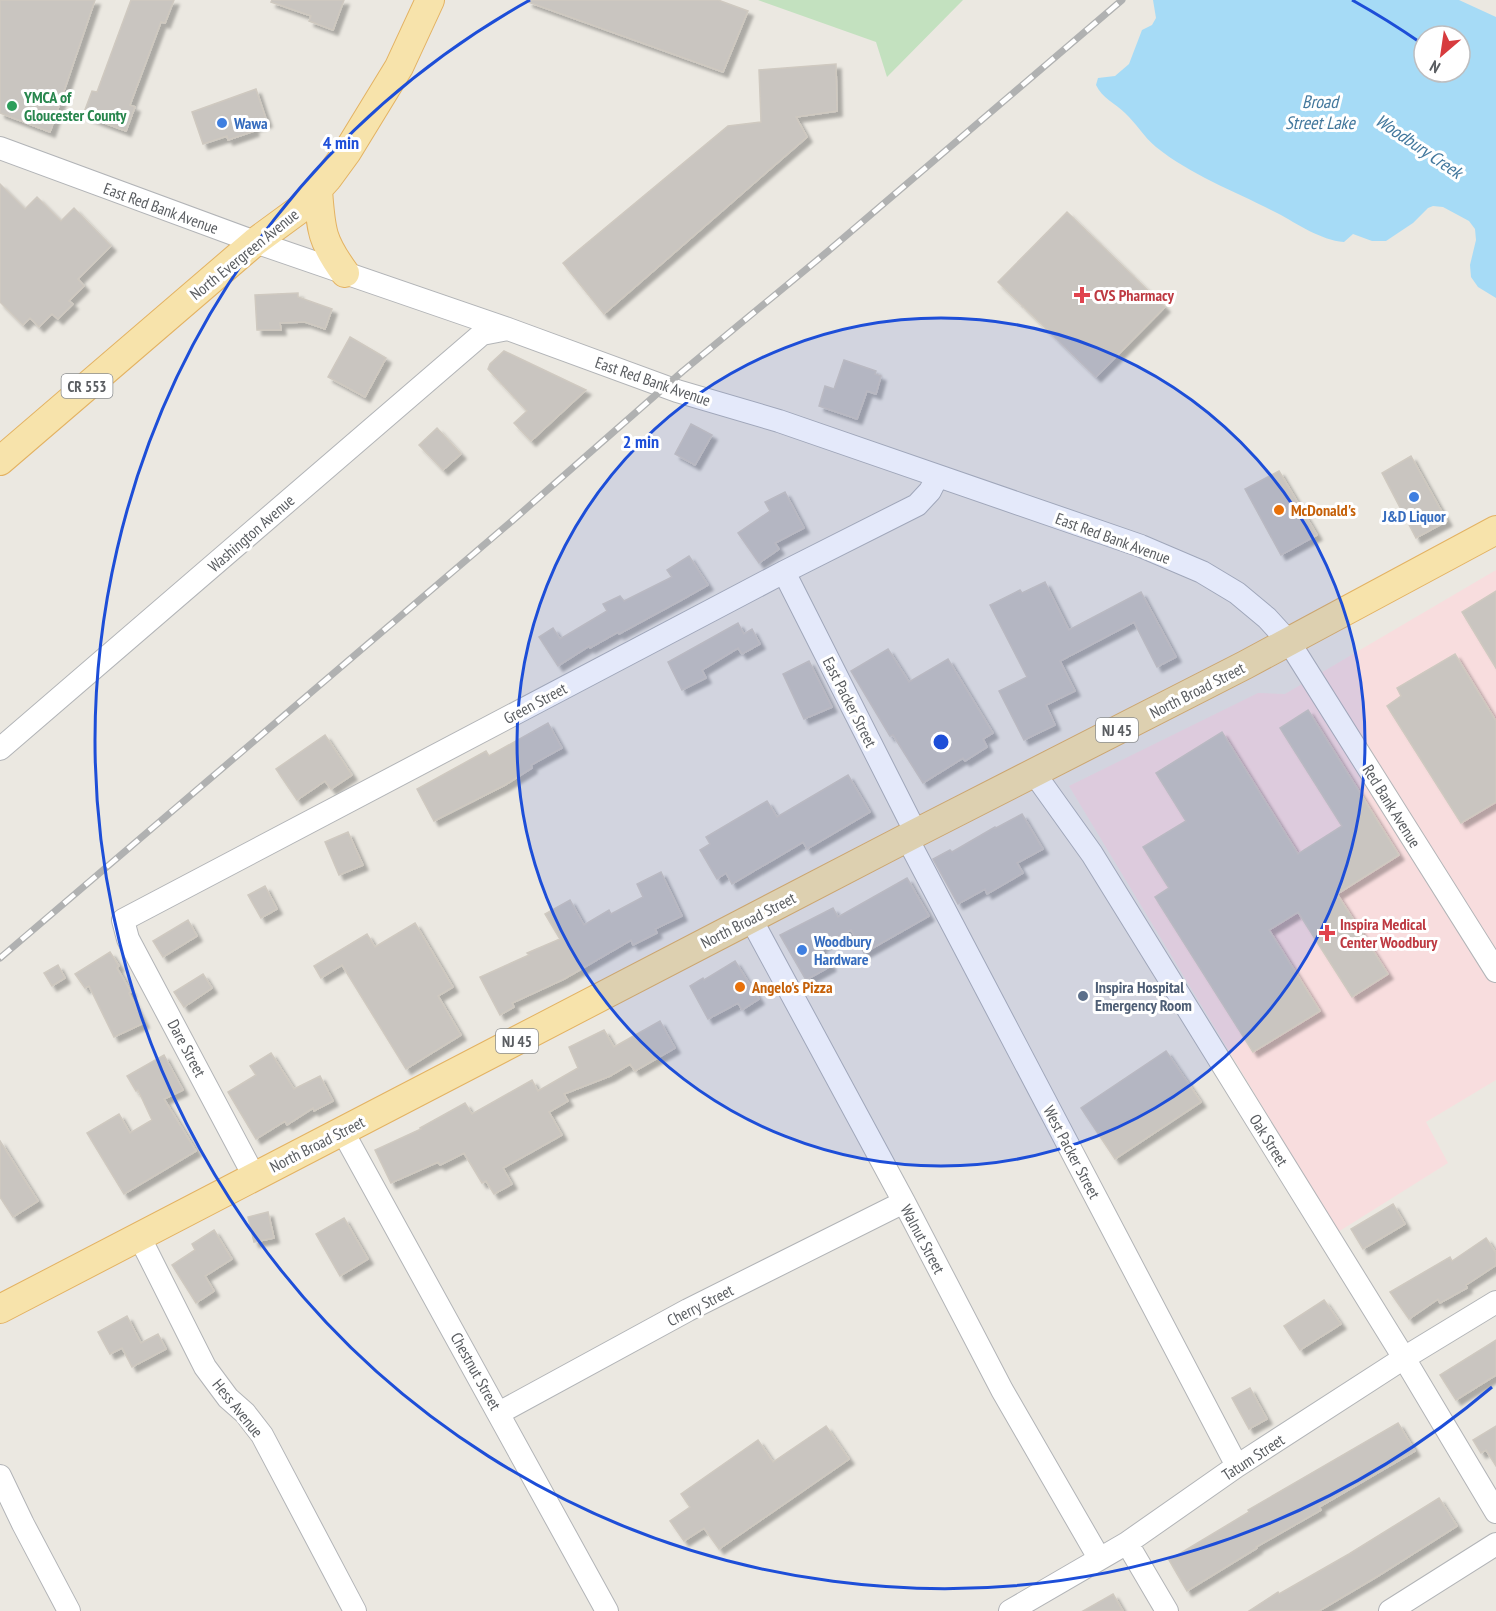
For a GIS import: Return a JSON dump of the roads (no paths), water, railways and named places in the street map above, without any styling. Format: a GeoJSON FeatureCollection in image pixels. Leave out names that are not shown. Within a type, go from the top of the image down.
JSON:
{"type":"FeatureCollection","features":[{"type":"Feature","properties":{"kind":"main road","name":"North Evergreen Avenue"},"geometry":{"type":"LineString","coordinates":[[0,461],[255,242],[300,209],[318,190],[347,152],[399,66],[415,37],[430,0]]}},
{"type":"Feature","properties":{"kind":"main road"},"geometry":{"type":"LineString","coordinates":[[318,190],[321,231],[330,252],[345,273]]}},
{"type":"Feature","properties":{"kind":"main road","name":"North Broad Street"},"geometry":{"type":"LineString","coordinates":[[0,1309],[1289,642],[1496,530]]}},
{"type":"Feature","properties":{"kind":"street","name":"East Red Bank Avenue"},"geometry":{"type":"LineString","coordinates":[[0,148],[255,242],[508,329],[677,392],[779,421],[1141,546],[1202,572],[1237,594],[1260,612],[1289,642]]}},
{"type":"Feature","properties":{"kind":"street","name":"Washington Avenue"},"geometry":{"type":"LineString","coordinates":[[0,749],[482,334],[508,329]]}},
{"type":"Feature","properties":{"kind":"street","name":"Green Street"},"geometry":{"type":"LineString","coordinates":[[123,920],[917,504],[930,491],[937,477]]}},
{"type":"Feature","properties":{"kind":"street","name":"East Packer Street"},"geometry":{"type":"LineString","coordinates":[[784,572],[911,836]]}},
{"type":"Feature","properties":{"kind":"street","name":"Red Bank Avenue"},"geometry":{"type":"LineString","coordinates":[[1289,642],[1496,970]]}},
{"type":"Feature","properties":{"kind":"street","name":"Oak Street"},"geometry":{"type":"LineString","coordinates":[[1034,773],[1092,854],[1496,1512]]}},
{"type":"Feature","properties":{"kind":"street","name":"West Packer Street"},"geometry":{"type":"LineString","coordinates":[[911,836],[1237,1466]]}},
{"type":"Feature","properties":{"kind":"street","name":"Walnut Street"},"geometry":{"type":"LineString","coordinates":[[751,919],[904,1202],[1002,1390],[1099,1558]]}},
{"type":"Feature","properties":{"kind":"street","name":"Dare Street"},"geometry":{"type":"LineString","coordinates":[[123,920],[128,939],[254,1176]]}},
{"type":"Feature","properties":{"kind":"street","name":"Chestnut Street"},"geometry":{"type":"LineString","coordinates":[[343,1132],[607,1611]]}},
{"type":"Feature","properties":{"kind":"street","name":"Cherry Street"},"geometry":{"type":"LineString","coordinates":[[499,1413],[688,1310],[904,1202]]}},
{"type":"Feature","properties":{"kind":"street","name":"Hess Avenue"},"geometry":{"type":"LineString","coordinates":[[139,1236],[204,1367],[228,1398],[245,1413],[262,1435],[355,1611]]}},
{"type":"Feature","properties":{"kind":"street","name":"Tatum Street"},"geometry":{"type":"LineString","coordinates":[[1010,1611],[1127,1543],[1237,1466],[1496,1302]]}},
{"type":"Feature","properties":{"kind":"street"},"geometry":{"type":"LineString","coordinates":[[0,1476],[69,1611]]}},
{"type":"Feature","properties":{"kind":"street"},"geometry":{"type":"LineString","coordinates":[[1127,1543],[1167,1611]]}},
{"type":"Feature","properties":{"kind":"street"},"geometry":{"type":"LineString","coordinates":[[1390,1611],[1496,1544]]}},
{"type":"Feature","properties":{"kind":"water","name":"Broad Street Lake"},"geometry":{"type":"Polygon","coordinates":[[[1153,0],[1459,0],[1496,17],[1496,298],[1478,287],[1471,277],[1470,265],[1476,240],[1475,229],[1469,221],[1443,207],[1428,208],[1413,223],[1386,241],[1372,241],[1353,234],[1344,242],[1335,241],[1309,231],[1184,167],[1156,147],[1096,85],[1098,78],[1115,76],[1129,64],[1142,30],[1152,25],[1156,18],[1153,0]]]}},
{"type":"Feature","properties":{"kind":"railway"},"geometry":{"type":"LineString","coordinates":[[0,958],[512,521],[683,371],[827,252],[1122,0]]}},
{"type":"Feature","properties":{"kind":"place","name":"YMCA of Gloucester County"},"geometry":{"type":"Point","coordinates":[12,106]}},
{"type":"Feature","properties":{"kind":"place","name":"Wawa"},"geometry":{"type":"Point","coordinates":[222,123]}},
{"type":"Feature","properties":{"kind":"place","name":"CVS Pharmacy"},"geometry":{"type":"Point","coordinates":[1082,295]}},
{"type":"Feature","properties":{"kind":"place","name":"J&D Liquor"},"geometry":{"type":"Point","coordinates":[1414,497]}},
{"type":"Feature","properties":{"kind":"place","name":"McDonald's"},"geometry":{"type":"Point","coordinates":[1279,510]}},
{"type":"Feature","properties":{"kind":"place","name":"Inspira Medical Center Woodbury"},"geometry":{"type":"Point","coordinates":[1327,933]}},
{"type":"Feature","properties":{"kind":"place","name":"Woodbury Hardware"},"geometry":{"type":"Point","coordinates":[802,950]}},
{"type":"Feature","properties":{"kind":"place","name":"Angelo's Pizza"},"geometry":{"type":"Point","coordinates":[740,987]}},
{"type":"Feature","properties":{"kind":"place","name":"Inspira Hospital Emergency Room"},"geometry":{"type":"Point","coordinates":[1083,996]}},
{"type":"Feature","properties":{"kind":"water label","name":"Woodbury Creek"},"geometry":{"type":"Point","coordinates":[1419,146]}}]}
